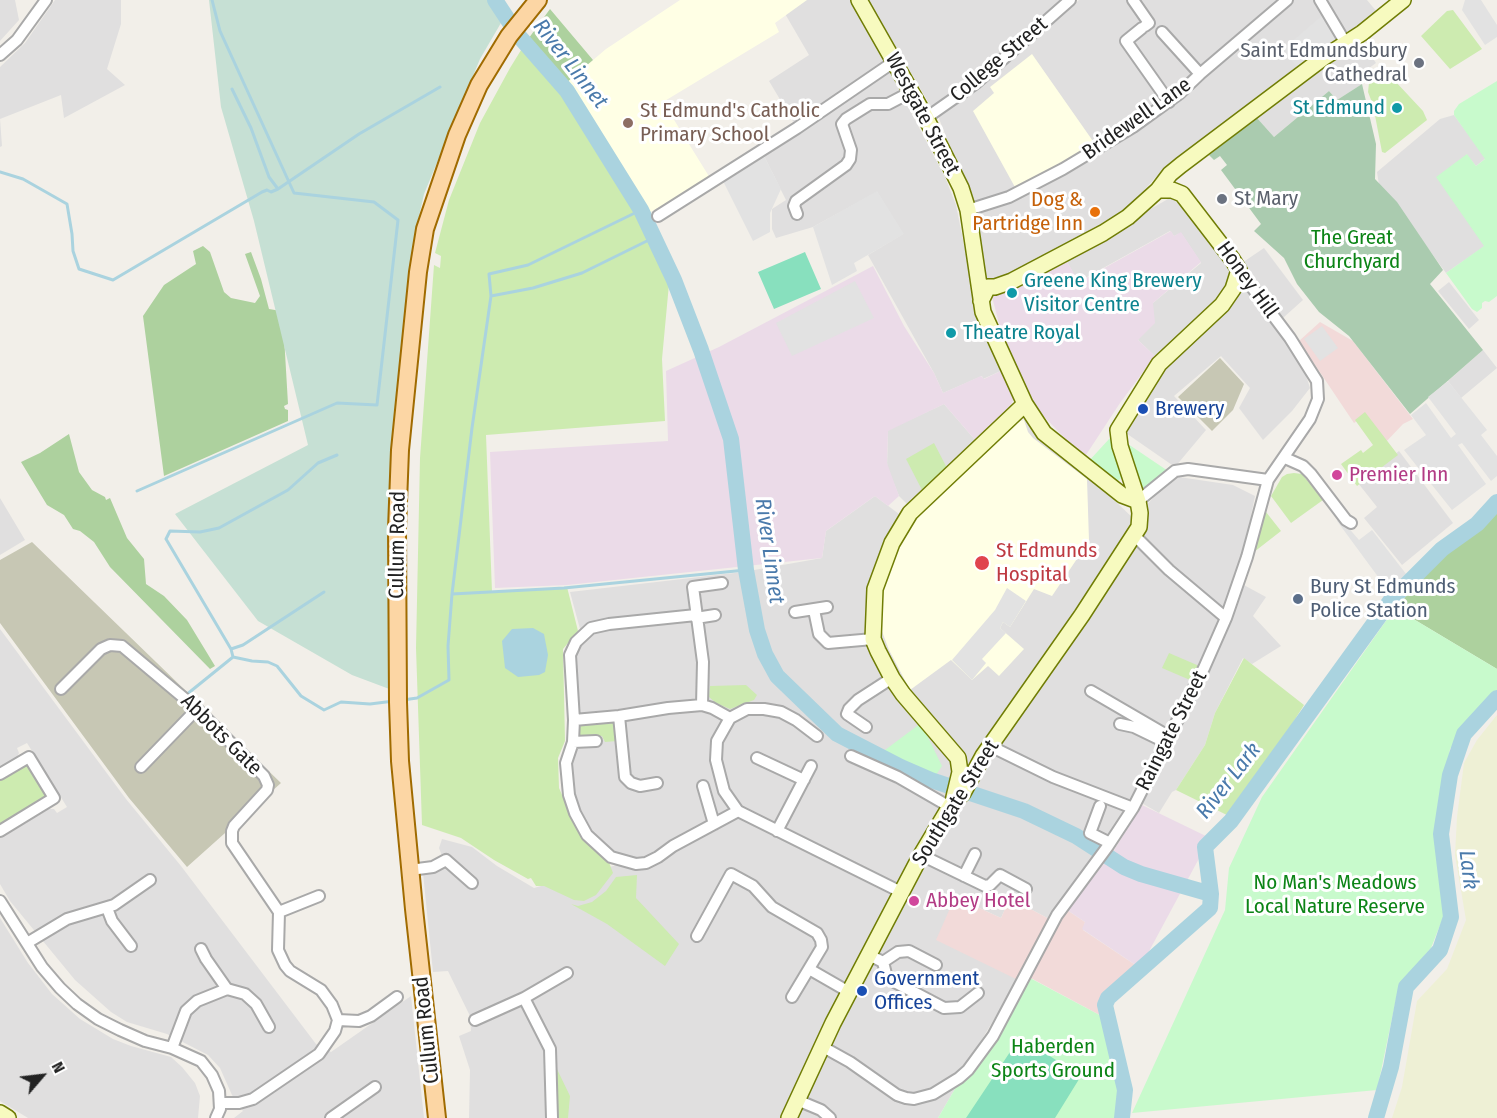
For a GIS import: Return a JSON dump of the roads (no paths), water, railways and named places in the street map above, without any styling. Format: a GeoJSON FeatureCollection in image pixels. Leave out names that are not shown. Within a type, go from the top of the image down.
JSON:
{"type":"FeatureCollection","features":[{"type":"Feature","properties":{"kind":"main road","name":"Cullum Road"},"geometry":{"type":"LineString","coordinates":[[437,1118],[400,761],[397,529],[400,450],[418,272],[425,229],[457,135],[489,66],[521,19],[538,0]]}},
{"type":"Feature","properties":{"kind":"street"},"geometry":{"type":"LineString","coordinates":[[0,56],[17,40],[46,0]]}},
{"type":"Feature","properties":{"kind":"street","name":"Westgate Street"},"geometry":{"type":"LineString","coordinates":[[859,0],[926,118],[961,188],[968,210],[983,312],[1025,404],[1044,433],[1083,465],[1127,489],[1138,501]]}},
{"type":"Feature","properties":{"kind":"street","name":"College Street"},"geometry":{"type":"LineString","coordinates":[[926,118],[976,83],[1070,0]]}},
{"type":"Feature","properties":{"kind":"street"},"geometry":{"type":"LineString","coordinates":[[1133,0],[1149,23],[1126,41],[1169,102]]}},
{"type":"Feature","properties":{"kind":"street","name":"Bridewell Lane"},"geometry":{"type":"LineString","coordinates":[[968,210],[1009,196],[1063,169],[1133,127],[1169,102],[1287,0]]}},
{"type":"Feature","properties":{"kind":"street"},"geometry":{"type":"LineString","coordinates":[[1320,0],[1345,42]]}},
{"type":"Feature","properties":{"kind":"street"},"geometry":{"type":"LineString","coordinates":[[981,301],[988,287],[1012,281],[1103,233],[1128,217],[1181,165],[1345,42],[1362,33],[1403,0]]}},
{"type":"Feature","properties":{"kind":"street"},"geometry":{"type":"LineString","coordinates":[[1162,32],[1200,74]]}},
{"type":"Feature","properties":{"kind":"street"},"geometry":{"type":"LineString","coordinates":[[658,216],[793,131],[895,61]]}},
{"type":"Feature","properties":{"kind":"street"},"geometry":{"type":"LineString","coordinates":[[797,214],[794,206],[796,201],[846,165],[850,159],[851,150],[843,124],[846,119],[870,104],[888,105],[911,92]]}},
{"type":"Feature","properties":{"kind":"street"},"geometry":{"type":"LineString","coordinates":[[1158,190],[1180,192],[1177,181],[1181,165]]}},
{"type":"Feature","properties":{"kind":"street","name":"Honey Hill"},"geometry":{"type":"LineString","coordinates":[[1180,192],[1290,338],[1317,381],[1318,399],[1310,419],[1284,458]]}},
{"type":"Feature","properties":{"kind":"street","name":"Westgate Street"},"geometry":{"type":"LineString","coordinates":[[975,269],[982,283],[988,287]]}},
{"type":"Feature","properties":{"kind":"street"},"geometry":{"type":"LineString","coordinates":[[1127,489],[1118,430],[1159,364],[1222,305],[1233,289],[1239,270]]}},
{"type":"Feature","properties":{"kind":"street"},"geometry":{"type":"LineString","coordinates":[[851,756],[898,777],[958,794],[960,772],[958,758],[892,678],[873,639],[875,589],[892,543],[910,513],[1025,404]]}},
{"type":"Feature","properties":{"kind":"street"},"geometry":{"type":"LineString","coordinates":[[1138,501],[1175,471],[1188,469],[1268,480],[1284,458],[1303,466],[1350,523]]}},
{"type":"Feature","properties":{"kind":"street","name":"Raingate Street"},"geometry":{"type":"LineString","coordinates":[[823,1047],[850,1062],[897,1095],[915,1099],[933,1094],[959,1078],[983,1051],[1057,915],[1109,845],[1133,808],[1168,740],[1226,618],[1247,557],[1268,480]]}},
{"type":"Feature","properties":{"kind":"street","name":"Southgate Street"},"geometry":{"type":"LineString","coordinates":[[789,1118],[849,992],[921,855],[958,794],[1077,623],[1134,535],[1140,522],[1138,501]]}},
{"type":"Feature","properties":{"kind":"street"},"geometry":{"type":"LineString","coordinates":[[1134,535],[1169,570],[1226,618]]}},
{"type":"Feature","properties":{"kind":"street"},"geometry":{"type":"LineString","coordinates":[[702,705],[703,662],[693,587],[722,583]]}},
{"type":"Feature","properties":{"kind":"street"},"geometry":{"type":"LineString","coordinates":[[795,612],[827,607]]}},
{"type":"Feature","properties":{"kind":"street"},"geometry":{"type":"LineString","coordinates":[[814,610],[819,634],[828,643],[873,639]]}},
{"type":"Feature","properties":{"kind":"street"},"geometry":{"type":"LineString","coordinates":[[714,615],[609,624],[591,628],[576,642],[570,655],[573,742],[566,763],[569,795],[575,813],[587,835],[611,857],[636,864],[646,863],[738,810]]}},
{"type":"Feature","properties":{"kind":"street","name":"Abbots Gate"},"geometry":{"type":"LineString","coordinates":[[61,689],[101,649],[119,644],[126,647],[197,708],[266,780],[267,790],[234,826],[231,837],[232,843],[279,912]]}},
{"type":"Feature","properties":{"kind":"street"},"geometry":{"type":"LineString","coordinates":[[866,727],[847,714],[849,710],[858,700],[892,678]]}},
{"type":"Feature","properties":{"kind":"street"},"geometry":{"type":"LineString","coordinates":[[1091,691],[1168,740]]}},
{"type":"Feature","properties":{"kind":"street"},"geometry":{"type":"LineString","coordinates":[[573,720],[702,705],[730,718]]}},
{"type":"Feature","properties":{"kind":"street"},"geometry":{"type":"LineString","coordinates":[[141,767],[197,708]]}},
{"type":"Feature","properties":{"kind":"street"},"geometry":{"type":"LineString","coordinates":[[817,736],[782,712],[764,709],[747,710],[730,718],[717,741],[716,764],[724,791],[738,810],[901,892]]}},
{"type":"Feature","properties":{"kind":"street"},"geometry":{"type":"LineString","coordinates":[[619,716],[625,777],[631,783],[640,786],[657,783]]}},
{"type":"Feature","properties":{"kind":"street"},"geometry":{"type":"LineString","coordinates":[[1120,724],[1134,726],[1168,740]]}},
{"type":"Feature","properties":{"kind":"street"},"geometry":{"type":"LineString","coordinates":[[573,742],[596,741]]}},
{"type":"Feature","properties":{"kind":"street"},"geometry":{"type":"LineString","coordinates":[[958,758],[987,751],[1133,808]]}},
{"type":"Feature","properties":{"kind":"street"},"geometry":{"type":"LineString","coordinates":[[0,774],[27,753],[56,802],[0,831]]}},
{"type":"Feature","properties":{"kind":"street"},"geometry":{"type":"LineString","coordinates":[[757,758],[804,780]]}},
{"type":"Feature","properties":{"kind":"street"},"geometry":{"type":"LineString","coordinates":[[777,831],[811,766]]}},
{"type":"Feature","properties":{"kind":"street"},"geometry":{"type":"LineString","coordinates":[[703,786],[714,824]]}},
{"type":"Feature","properties":{"kind":"street"},"geometry":{"type":"LineString","coordinates":[[1100,806],[1090,833],[1109,845]]}},
{"type":"Feature","properties":{"kind":"street"},"geometry":{"type":"LineString","coordinates":[[964,876],[975,854]]}},
{"type":"Feature","properties":{"kind":"street"},"geometry":{"type":"LineString","coordinates":[[921,855],[985,886],[990,885],[1000,875],[1026,889]]}},
{"type":"Feature","properties":{"kind":"street"},"geometry":{"type":"LineString","coordinates":[[410,870],[432,867],[446,860],[471,883]]}},
{"type":"Feature","properties":{"kind":"street"},"geometry":{"type":"LineString","coordinates":[[696,936],[731,874],[753,886],[772,907],[820,936],[822,947],[792,997]]}},
{"type":"Feature","properties":{"kind":"street"},"geometry":{"type":"LineString","coordinates":[[27,943],[67,919],[107,908],[150,880]]}},
{"type":"Feature","properties":{"kind":"street"},"geometry":{"type":"LineString","coordinates":[[221,1103],[238,1103],[253,1099],[319,1054],[335,1031],[338,1020],[332,1005],[321,990],[290,971],[280,956],[277,942],[279,912],[320,896]]}},
{"type":"Feature","properties":{"kind":"street"},"geometry":{"type":"LineString","coordinates":[[0,901],[60,988],[77,1004],[98,1019],[120,1030],[145,1041],[172,1048],[201,1062],[212,1075],[219,1090],[221,1103],[216,1118]]}},
{"type":"Feature","properties":{"kind":"street"},"geometry":{"type":"LineString","coordinates":[[107,908],[112,921],[131,946]]}},
{"type":"Feature","properties":{"kind":"street"},"geometry":{"type":"LineString","coordinates":[[201,949],[227,989]]}},
{"type":"Feature","properties":{"kind":"street"},"geometry":{"type":"LineString","coordinates":[[883,962],[904,951],[909,951],[936,965]]}},
{"type":"Feature","properties":{"kind":"street"},"geometry":{"type":"LineString","coordinates":[[869,955],[883,962],[888,978],[944,1008],[960,1007],[978,993]]}},
{"type":"Feature","properties":{"kind":"street"},"geometry":{"type":"LineString","coordinates":[[809,969],[849,992]]}},
{"type":"Feature","properties":{"kind":"street"},"geometry":{"type":"LineString","coordinates":[[475,1020],[524,998],[567,973]]}},
{"type":"Feature","properties":{"kind":"street"},"geometry":{"type":"LineString","coordinates":[[172,1048],[186,1011],[196,1001],[227,989],[245,994],[256,1004],[269,1027]]}},
{"type":"Feature","properties":{"kind":"street"},"geometry":{"type":"LineString","coordinates":[[338,1020],[359,1020],[371,1016],[397,997]]}},
{"type":"Feature","properties":{"kind":"street"},"geometry":{"type":"LineString","coordinates":[[524,998],[550,1049],[552,1118]]}},
{"type":"Feature","properties":{"kind":"street"},"geometry":{"type":"LineString","coordinates":[[331,1118],[375,1087]]}},
{"type":"Feature","properties":{"kind":"street"},"geometry":{"type":"LineString","coordinates":[[797,1100],[821,1110],[830,1118]]}},
{"type":"Feature","properties":{"kind":"street"},"geometry":{"type":"LineString","coordinates":[[0,1113],[8,1118]]}},
{"type":"Feature","properties":{"kind":"water"},"geometry":{"type":"Polygon","coordinates":[[[533,628],[544,634],[548,655],[545,672],[539,675],[518,677],[505,668],[502,641],[512,629],[533,628]]]}},
{"type":"Feature","properties":{"kind":"waterway"},"geometry":{"type":"LineString","coordinates":[[137,491],[337,403],[377,405],[398,220],[374,202],[294,193],[220,31],[212,0]]}},
{"type":"Feature","properties":{"kind":"waterway","name":"River Linnet"},"geometry":{"type":"LineString","coordinates":[[495,0],[518,35],[567,91],[641,210],[674,280],[731,439],[746,570],[757,630],[765,654],[777,676],[837,734],[901,767],[931,780],[1024,811],[1076,836],[1124,867],[1141,874],[1211,894]]}},
{"type":"Feature","properties":{"kind":"waterway"},"geometry":{"type":"LineString","coordinates":[[0,172],[23,179],[67,204],[73,251],[79,269],[113,280],[262,192],[278,189],[359,134],[440,87]]}},
{"type":"Feature","properties":{"kind":"waterway"},"geometry":{"type":"LineString","coordinates":[[232,89],[251,128],[269,177],[278,189]]}},
{"type":"Feature","properties":{"kind":"waterway"},"geometry":{"type":"LineString","coordinates":[[403,700],[417,698],[449,680],[448,646],[452,594],[491,296],[489,274],[528,265],[641,210]]}},
{"type":"Feature","properties":{"kind":"waterway"},"geometry":{"type":"LineString","coordinates":[[491,296],[533,288],[582,273],[655,237]]}},
{"type":"Feature","properties":{"kind":"waterway"},"geometry":{"type":"LineString","coordinates":[[337,455],[318,463],[288,490],[219,528],[200,532],[170,531],[166,539],[231,649],[233,657],[268,662],[277,666],[301,696],[324,710],[341,702],[370,704],[394,701]]}},
{"type":"Feature","properties":{"kind":"waterway","name":"River Lark"},"geometry":{"type":"LineString","coordinates":[[1122,1118],[1125,1090],[1105,1005],[1108,998],[1210,908],[1211,894],[1205,847],[1231,821],[1391,600],[1442,549],[1477,524],[1497,502]]}},
{"type":"Feature","properties":{"kind":"waterway"},"geometry":{"type":"LineString","coordinates":[[452,594],[564,588],[746,570]]}},
{"type":"Feature","properties":{"kind":"waterway"},"geometry":{"type":"LineString","coordinates":[[231,649],[243,645],[324,592]]}},
{"type":"Feature","properties":{"kind":"waterway"},"geometry":{"type":"LineString","coordinates":[[186,695],[233,657]]}},
{"type":"Feature","properties":{"kind":"waterway","name":"Lark"},"geometry":{"type":"LineString","coordinates":[[1376,1118],[1391,1067],[1406,987],[1440,950],[1451,917],[1441,834],[1450,775],[1464,734],[1497,698]]}},
{"type":"Feature","properties":{"kind":"place","name":"Saint Edmundsbury Cathedral"},"geometry":{"type":"Point","coordinates":[1419,63]}},
{"type":"Feature","properties":{"kind":"place","name":"St Edmund"},"geometry":{"type":"Point","coordinates":[1397,108]}},
{"type":"Feature","properties":{"kind":"place","name":"St Edmund's Catholic Primary School"},"geometry":{"type":"Point","coordinates":[628,123]}},
{"type":"Feature","properties":{"kind":"place","name":"St Mary"},"geometry":{"type":"Point","coordinates":[1222,199]}},
{"type":"Feature","properties":{"kind":"place","name":"Dog & Partridge Inn"},"geometry":{"type":"Point","coordinates":[1095,212]}},
{"type":"Feature","properties":{"kind":"place","name":"Greene King Brewery Visitor Centre"},"geometry":{"type":"Point","coordinates":[1012,293]}},
{"type":"Feature","properties":{"kind":"place","name":"Theatre Royal"},"geometry":{"type":"Point","coordinates":[951,333]}},
{"type":"Feature","properties":{"kind":"place","name":"Brewery"},"geometry":{"type":"Point","coordinates":[1143,409]}},
{"type":"Feature","properties":{"kind":"place","name":"Premier Inn"},"geometry":{"type":"Point","coordinates":[1337,475]}},
{"type":"Feature","properties":{"kind":"place","name":"St Edmunds Hospital"},"geometry":{"type":"Point","coordinates":[982,563]}},
{"type":"Feature","properties":{"kind":"place","name":"Bury St Edmunds Police Station"},"geometry":{"type":"Point","coordinates":[1298,599]}},
{"type":"Feature","properties":{"kind":"place","name":"Abbey Hotel"},"geometry":{"type":"Point","coordinates":[914,901]}},
{"type":"Feature","properties":{"kind":"place","name":"Government Offices"},"geometry":{"type":"Point","coordinates":[862,991]}},
{"type":"Feature","properties":{"kind":"park label","name":"The Great Churchyard"},"geometry":{"type":"Point","coordinates":[1352,250]}},
{"type":"Feature","properties":{"kind":"park label","name":"No Man's Meadows Local Nature Reserve"},"geometry":{"type":"Point","coordinates":[1335,895]}},
{"type":"Feature","properties":{"kind":"park label","name":"Haberden Sports Ground"},"geometry":{"type":"Point","coordinates":[1053,1059]}}]}
